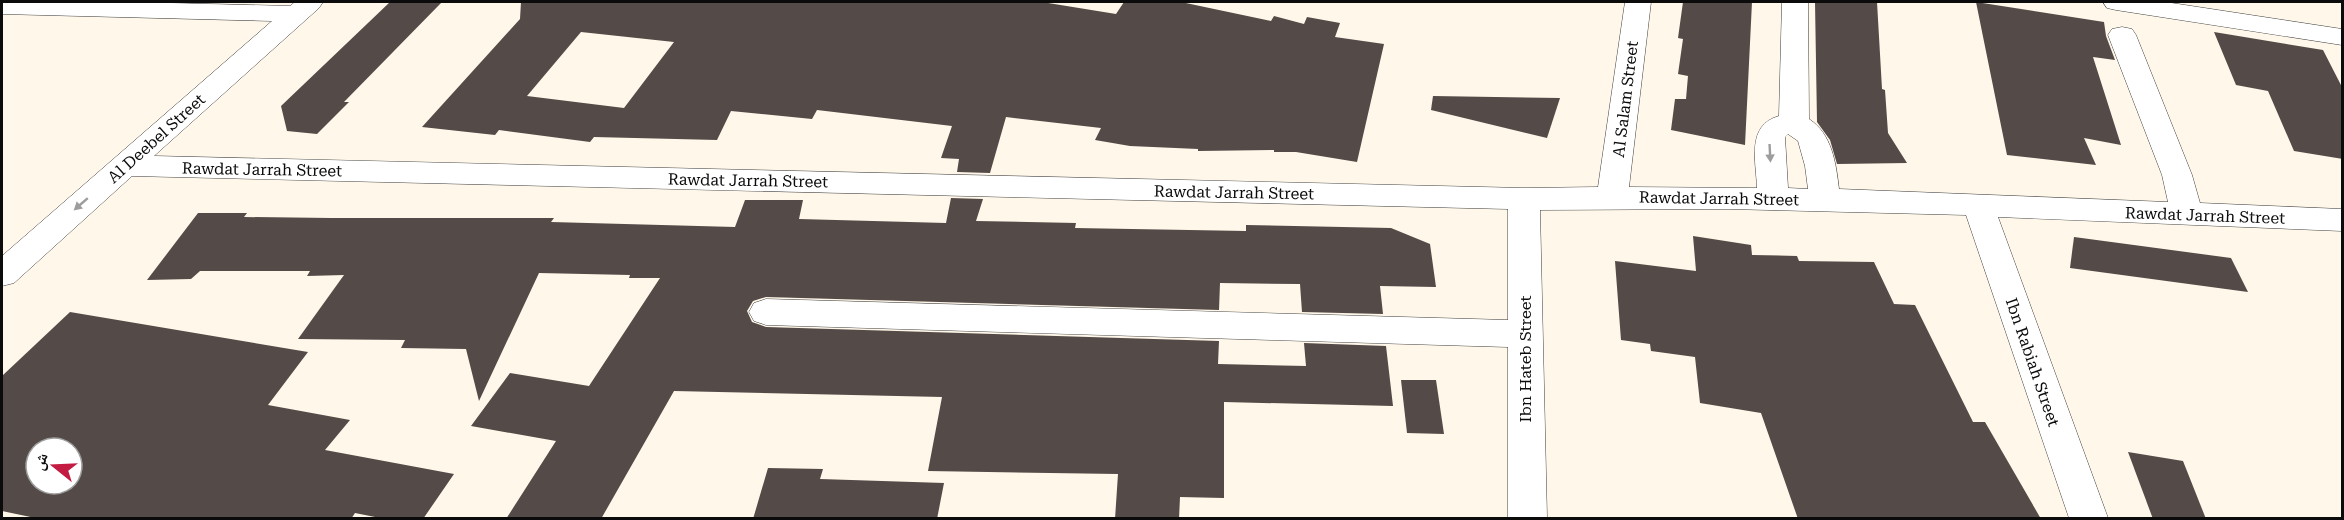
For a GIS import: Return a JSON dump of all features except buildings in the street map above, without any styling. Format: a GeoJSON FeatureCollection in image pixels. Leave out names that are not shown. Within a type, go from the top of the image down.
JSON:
{"type":"FeatureCollection","features":[{"type":"Feature","properties":{"kind":"street","name":"Al Salam Street"},"geometry":{"type":"LineString","coordinates":[[1612,197],[1638,2]]}},
{"type":"Feature","properties":{"kind":"street"},"geometry":{"type":"LineString","coordinates":[[1794,124],[1795,2]]}},
{"type":"Feature","properties":{"kind":"street"},"geometry":{"type":"LineString","coordinates":[[2116,2],[2343,37]]}},
{"type":"Feature","properties":{"kind":"street"},"geometry":{"type":"LineString","coordinates":[[2,6],[303,8]]}},
{"type":"Feature","properties":{"kind":"street","name":"Al Deebel Street"},"geometry":{"type":"LineString","coordinates":[[2,274],[303,8]]}},
{"type":"Feature","properties":{"kind":"street"},"geometry":{"type":"LineString","coordinates":[[2122,35],[2177,175],[2187,214]]}},
{"type":"Feature","properties":{"kind":"street"},"geometry":{"type":"LineString","coordinates":[[1773,198],[1770,137],[1773,129],[1782,125],[1794,124],[1807,132],[1814,142],[1818,152],[1825,200]]}},
{"type":"Feature","properties":{"kind":"street","name":"Rawdat Jarrah Street"},"geometry":{"type":"LineString","coordinates":[[124,166],[1524,199],[1773,198],[2343,220]]}},
{"type":"Feature","properties":{"kind":"street","name":"Ibn Hateb Street"},"geometry":{"type":"LineString","coordinates":[[1524,199],[1527,519]]}},
{"type":"Feature","properties":{"kind":"street","name":"Ibn Rabiah Street"},"geometry":{"type":"LineString","coordinates":[[1978,205],[2088,519]]}},
{"type":"Feature","properties":{"kind":"street"},"geometry":{"type":"LineString","coordinates":[[766,312],[1525,334]]}}]}
